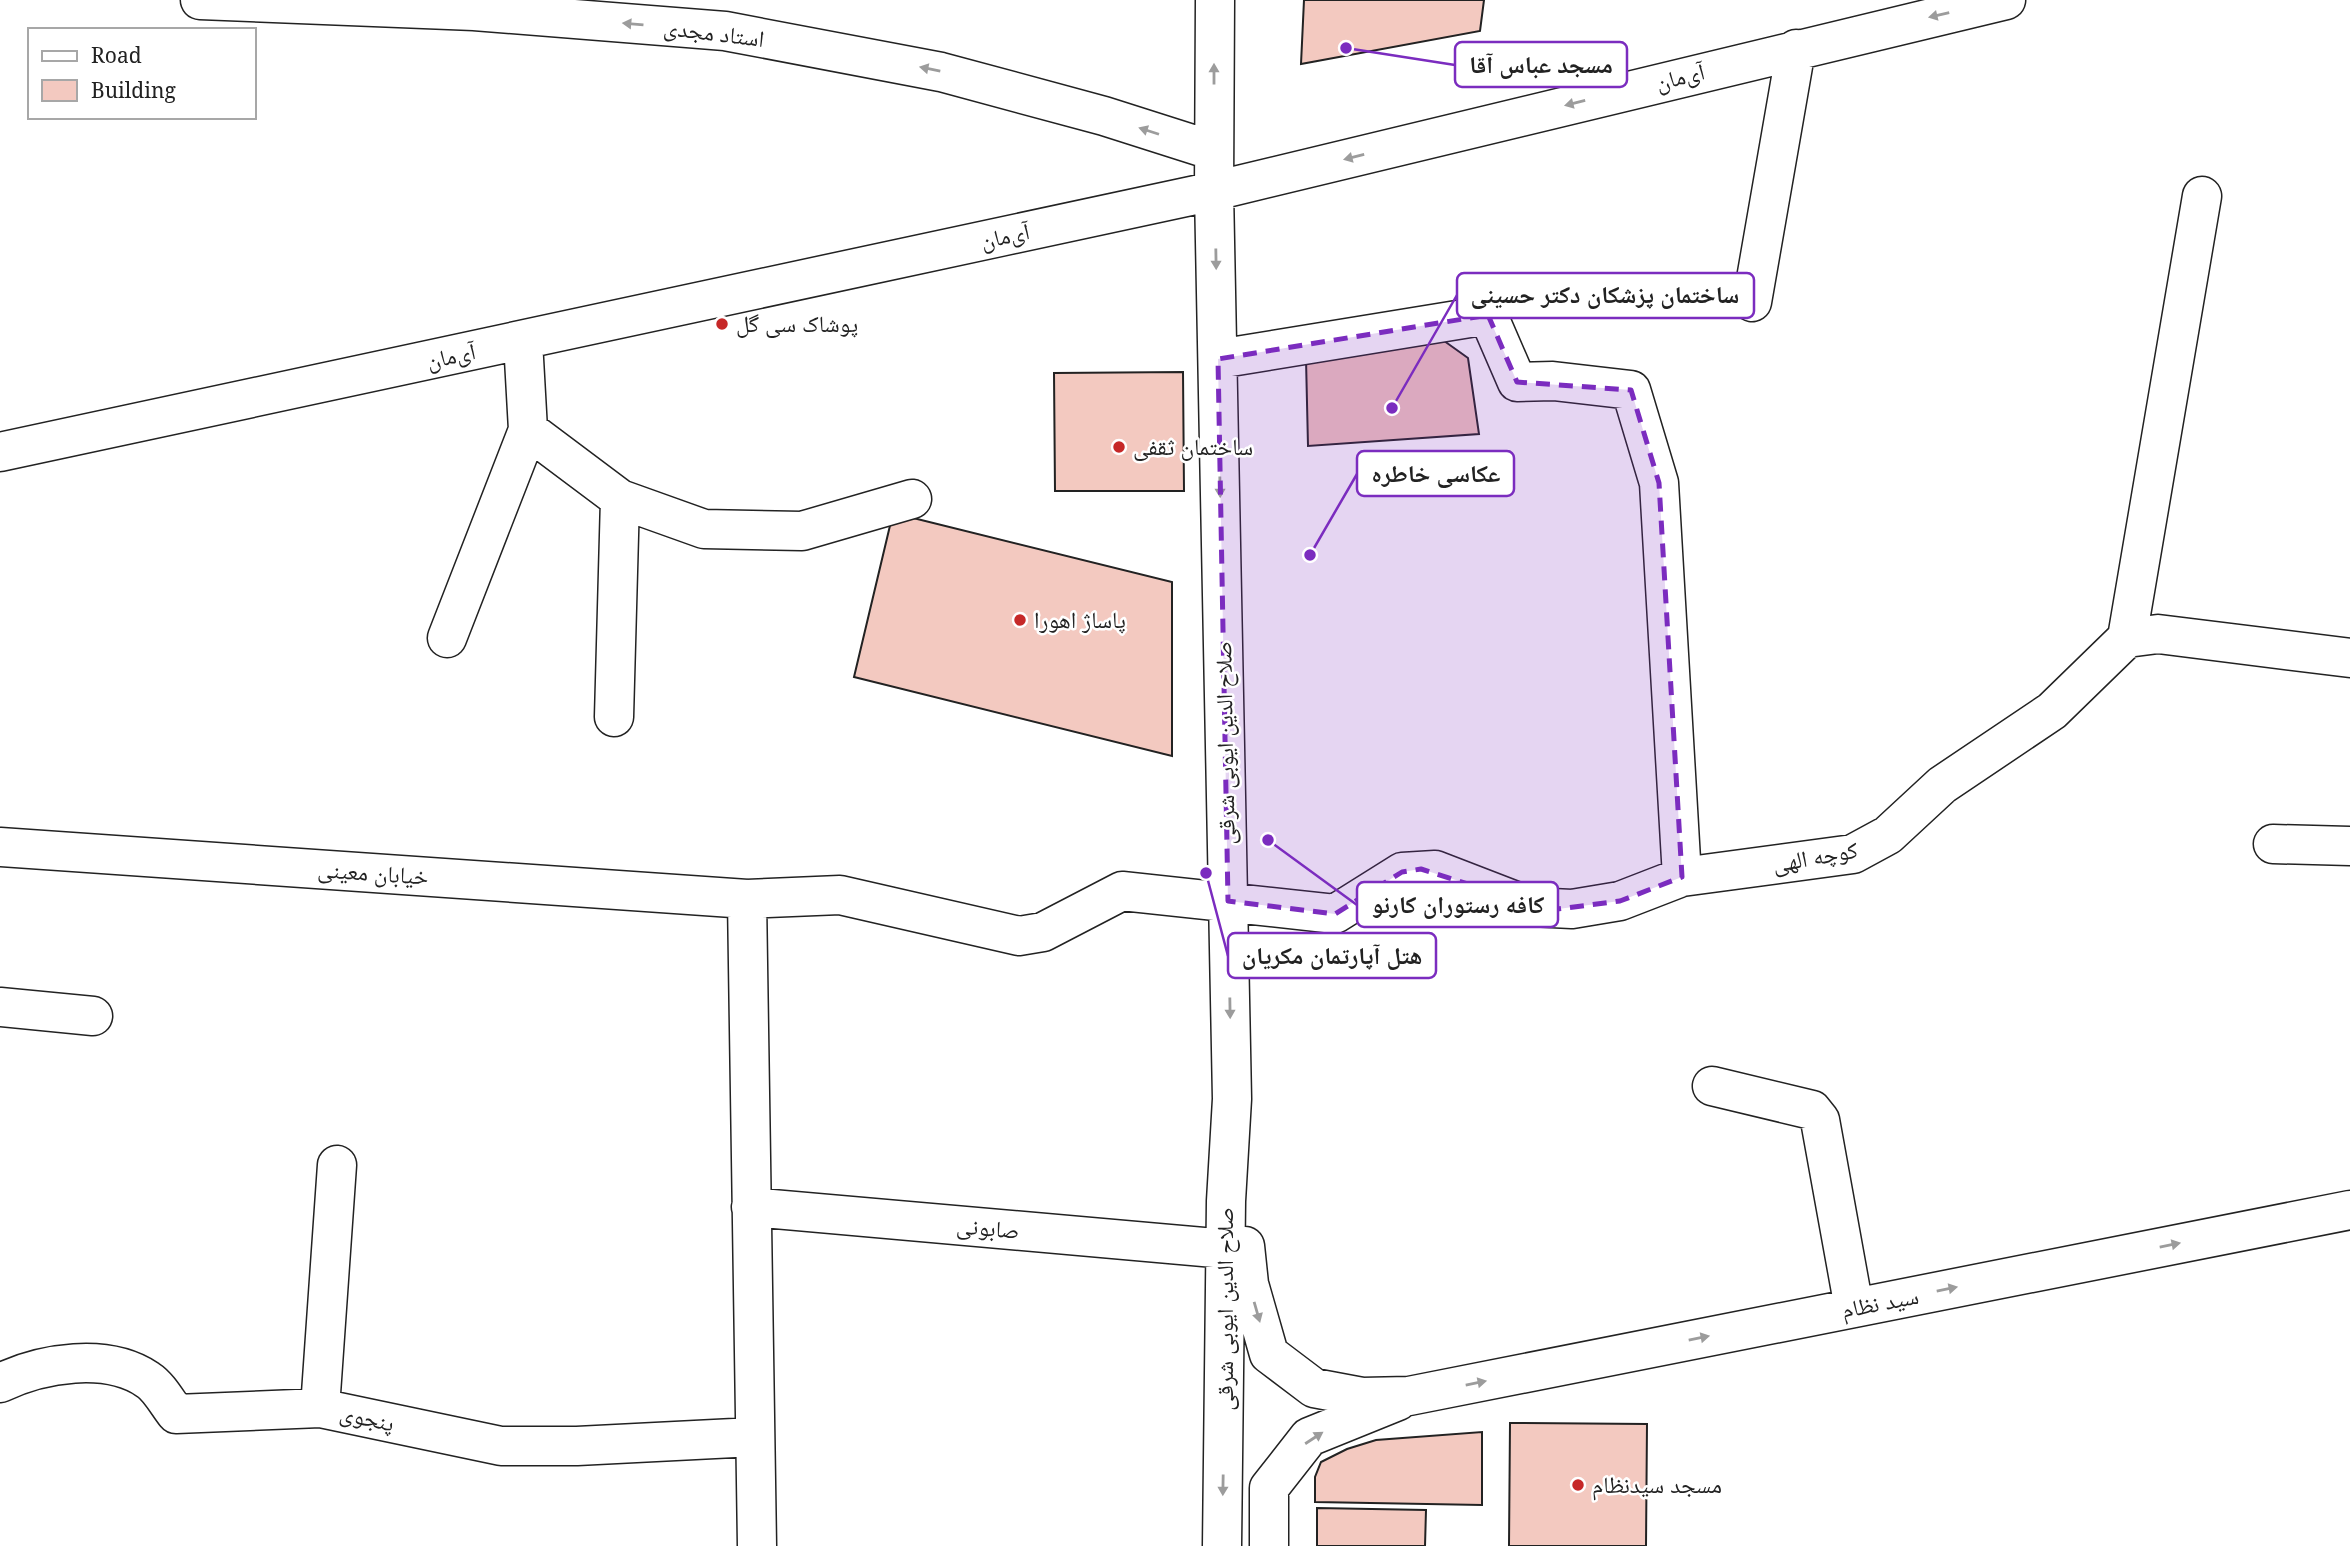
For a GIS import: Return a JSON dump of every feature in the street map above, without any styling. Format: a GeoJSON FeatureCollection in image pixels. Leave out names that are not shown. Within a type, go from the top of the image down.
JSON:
{"type":"FeatureCollection","features":[{"type":"Feature","properties":{"kind":"street","name":"استاد مجدی"},"geometry":{"type":"LineString","coordinates":[[200,0],[474,5],[725,31],[928,69],[1104,116],[1214,151]]}},
{"type":"Feature","properties":{"kind":"street","name":"صلاح الدین ایوبی شرقی"},"geometry":{"type":"LineString","coordinates":[[1215,0],[1214,191],[1232,1099],[1226,1249],[1222,1546]]}},
{"type":"Feature","properties":{"kind":"street","name":"آی‌مان"},"geometry":{"type":"LineString","coordinates":[[0,452],[1214,191],[1796,48],[1890,13],[2006,0]]}},
{"type":"Feature","properties":{"kind":"street"},"geometry":{"type":"LineString","coordinates":[[1752,302],[1796,48]]}},
{"type":"Feature","properties":{"kind":"street"},"geometry":{"type":"LineString","coordinates":[[2202,196],[2127,638],[2158,634],[2350,658]]}},
{"type":"Feature","properties":{"kind":"street"},"geometry":{"type":"LineString","coordinates":[[1218,359],[1488,315],[1517,382],[1553,381],[1631,390],[1659,483],[1682,877]]}},
{"type":"Feature","properties":{"kind":"street"},"geometry":{"type":"LineString","coordinates":[[447,638],[528,430],[523,341]]}},
{"type":"Feature","properties":{"kind":"street"},"geometry":{"type":"LineString","coordinates":[[528,430],[620,499],[704,529],[802,531],[912,499]]}},
{"type":"Feature","properties":{"kind":"street"},"geometry":{"type":"LineString","coordinates":[[614,717],[620,499]]}},
{"type":"Feature","properties":{"kind":"street","name":"کوچه الهی"},"geometry":{"type":"LineString","coordinates":[[1228,901],[1335,914],[1402,872],[1421,869],[1435,870],[1531,907],[1572,909],[1620,901],[1682,877],[1853,853],[1873,846],[1942,785],[2052,711],[2127,638]]}},
{"type":"Feature","properties":{"kind":"street"},"geometry":{"type":"LineString","coordinates":[[2273,845],[2350,846]]}},
{"type":"Feature","properties":{"kind":"street","name":"خیابان معینی"},"geometry":{"type":"LineString","coordinates":[[0,847],[747,899],[840,895],[1019,936],[1043,932],[1122,891],[1228,901]]}},
{"type":"Feature","properties":{"kind":"street"},"geometry":{"type":"LineString","coordinates":[[747,899],[757,1546]]}},
{"type":"Feature","properties":{"kind":"street"},"geometry":{"type":"LineString","coordinates":[[0,1007],[93,1016]]}},
{"type":"Feature","properties":{"kind":"street"},"geometry":{"type":"LineString","coordinates":[[1712,1086],[1812,1110],[1820,1120],[1854,1308]]}},
{"type":"Feature","properties":{"kind":"street"},"geometry":{"type":"LineString","coordinates":[[1232,1099],[1249,1284],[1269,1354],[1314,1388],[1362,1397],[1409,1396]]}},
{"type":"Feature","properties":{"kind":"street"},"geometry":{"type":"LineString","coordinates":[[320,1408],[337,1165]]}},
{"type":"Feature","properties":{"kind":"street","name":"صابونی"},"geometry":{"type":"LineString","coordinates":[[751,1208],[1226,1249]]}},
{"type":"Feature","properties":{"kind":"street","name":"سید نظام"},"geometry":{"type":"LineString","coordinates":[[1409,1396],[2350,1210]]}},
{"type":"Feature","properties":{"kind":"street","name":"پنجوی"},"geometry":{"type":"LineString","coordinates":[[0,1383],[62,1364],[110,1366],[149,1380],[176,1414],[320,1408],[501,1446],[577,1446],[754,1437]]}},
{"type":"Feature","properties":{"kind":"street"},"geometry":{"type":"LineString","coordinates":[[1269,1546],[1269,1488],[1309,1437],[1409,1396]]}},
{"type":"Feature","properties":{"kind":"highlighted area"},"geometry":{"type":"Polygon","coordinates":[[[1488,315],[1517,382],[1631,390],[1659,483],[1682,877],[1620,901],[1550,910],[1421,869],[1402,872],[1335,914],[1228,901],[1218,359],[1488,315]]]}},
{"type":"Feature","properties":{"kind":"building"},"geometry":{"type":"Polygon","coordinates":[[[1304,0],[1484,0],[1480,31],[1301,64],[1304,0]]]}},
{"type":"Feature","properties":{"kind":"building"},"geometry":{"type":"Polygon","coordinates":[[[1440,338],[1468,358],[1479,434],[1308,446],[1306,359],[1440,338]]]}},
{"type":"Feature","properties":{"kind":"building","name":"ساختمان ثقفی"},"geometry":{"type":"Polygon","coordinates":[[[1183,372],[1184,491],[1055,491],[1054,373],[1183,372]]]}},
{"type":"Feature","properties":{"kind":"building","name":"پاساژ اهورا"},"geometry":{"type":"Polygon","coordinates":[[[893,513],[1172,582],[1172,756],[854,677],[893,513]]]}},
{"type":"Feature","properties":{"kind":"building","name":"مسجد سیدنظام"},"geometry":{"type":"Polygon","coordinates":[[[1510,1423],[1647,1424],[1646,1546],[1509,1546],[1510,1423]]]}},
{"type":"Feature","properties":{"kind":"building"},"geometry":{"type":"Polygon","coordinates":[[[1482,1432],[1482,1505],[1315,1502],[1315,1477],[1321,1462],[1347,1449],[1376,1440],[1482,1432]]]}},
{"type":"Feature","properties":{"kind":"building"},"geometry":{"type":"Polygon","coordinates":[[[1317,1508],[1426,1510],[1425,1546],[1317,1546],[1317,1508]]]}},
{"type":"Feature","properties":{"kind":"place","name":"مسجد عباس آقا"},"geometry":{"type":"Point","coordinates":[1346,48]}},
{"type":"Feature","properties":{"kind":"place","name":"پوشاک سی گل"},"geometry":{"type":"Point","coordinates":[722,324]}},
{"type":"Feature","properties":{"kind":"place","name":"ساختمان پزشکان دکتر حسینی"},"geometry":{"type":"Point","coordinates":[1392,408]}},
{"type":"Feature","properties":{"kind":"place","name":"ساختمان ثقفی"},"geometry":{"type":"Point","coordinates":[1119,447]}},
{"type":"Feature","properties":{"kind":"place","name":"عکاسی خاطره"},"geometry":{"type":"Point","coordinates":[1310,555]}},
{"type":"Feature","properties":{"kind":"place","name":"پاساژ اهورا"},"geometry":{"type":"Point","coordinates":[1020,620]}},
{"type":"Feature","properties":{"kind":"place","name":"کافه رستوران کارنو"},"geometry":{"type":"Point","coordinates":[1268,840]}},
{"type":"Feature","properties":{"kind":"place","name":"هتل آپارتمان مکریان"},"geometry":{"type":"Point","coordinates":[1206,873]}},
{"type":"Feature","properties":{"kind":"place","name":"مسجد سیدنظام"},"geometry":{"type":"Point","coordinates":[1578,1485]}}]}
